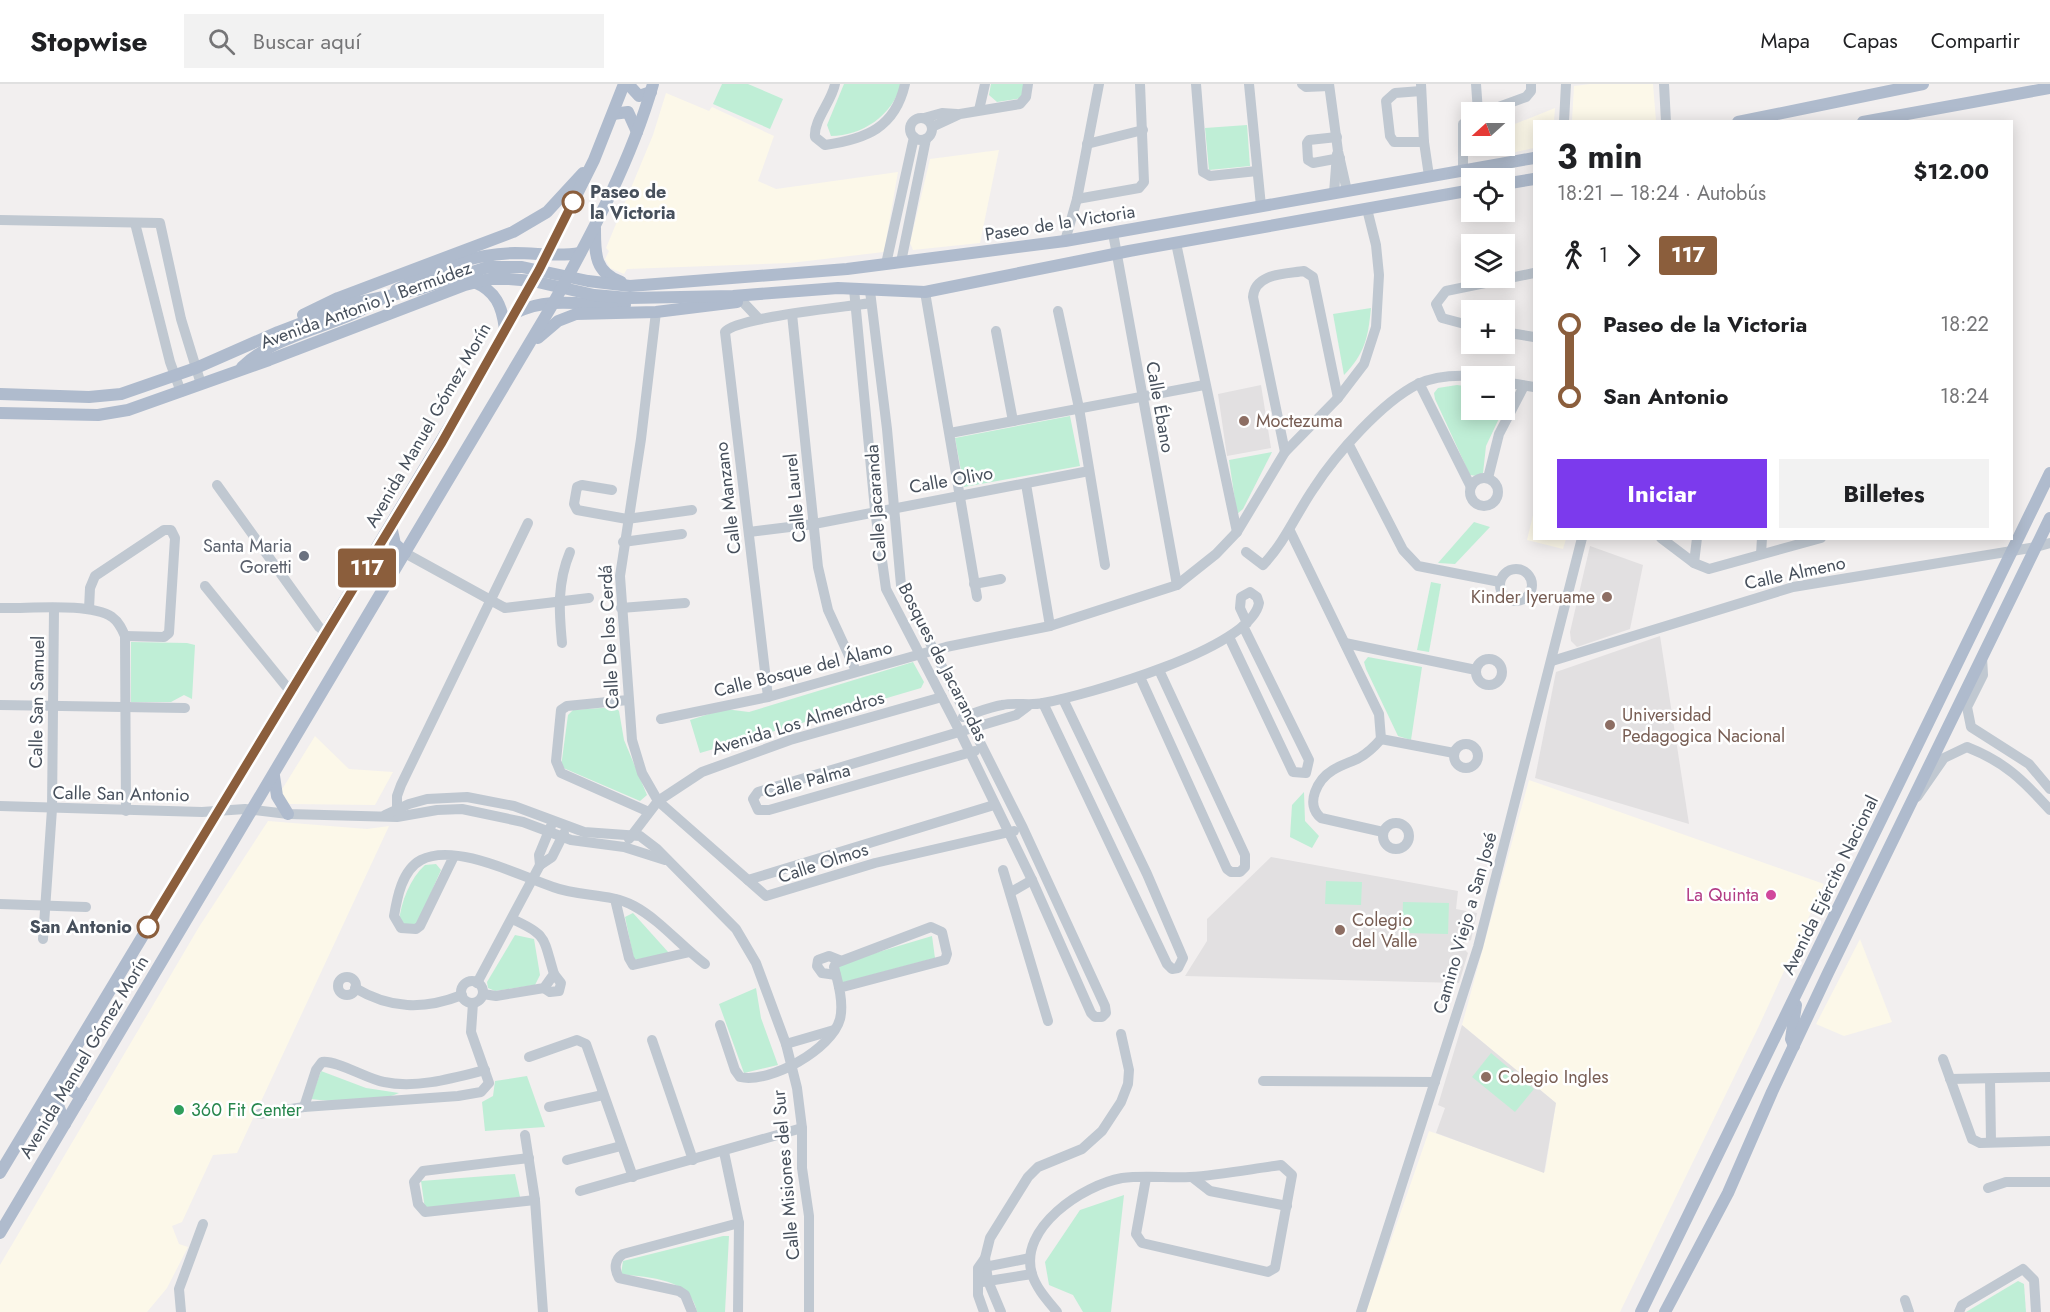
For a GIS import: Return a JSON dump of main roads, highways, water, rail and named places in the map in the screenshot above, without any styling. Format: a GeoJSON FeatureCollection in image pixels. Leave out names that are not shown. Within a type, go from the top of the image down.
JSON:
{"type":"FeatureCollection","features":[{"type":"Feature","properties":{"kind":"main road"},"geometry":{"type":"LineString","coordinates":[[626,84],[639,96],[652,88]]}},
{"type":"Feature","properties":{"kind":"main road","name":"Avenida Manuel Gómez Morín"},"geometry":{"type":"LineString","coordinates":[[0,1173],[290,691],[370,563],[483,371],[546,256],[594,160],[626,84]]}},
{"type":"Feature","properties":{"kind":"main road"},"geometry":{"type":"LineString","coordinates":[[1748,120],[1923,84]]}},
{"type":"Feature","properties":{"kind":"main road","name":"Avenida Manuel Gómez Morín"},"geometry":{"type":"LineString","coordinates":[[0,1233],[274,776],[348,644],[405,553],[554,302],[611,196],[652,88]]}},
{"type":"Feature","properties":{"kind":"main road"},"geometry":{"type":"LineString","coordinates":[[1874,120],[2050,88]]}},
{"type":"Feature","properties":{"kind":"main road"},"geometry":{"type":"LineString","coordinates":[[613,114],[627,112],[637,132]]}},
{"type":"Feature","properties":{"kind":"main road","name":"Paseo de la Victoria"},"geometry":{"type":"LineString","coordinates":[[0,394],[111,397],[196,368],[278,332],[366,299],[384,297],[488,267],[630,286],[753,278],[1037,246],[1533,158]]}},
{"type":"Feature","properties":{"kind":"main road"},"geometry":{"type":"LineString","coordinates":[[278,332],[300,316],[338,298],[485,243],[534,221],[558,201],[594,160]]}},
{"type":"Feature","properties":{"kind":"main road"},"geometry":{"type":"LineString","coordinates":[[1515,182],[1533,179]]}},
{"type":"Feature","properties":{"kind":"main road"},"geometry":{"type":"LineString","coordinates":[[522,357],[550,326],[565,316],[657,312],[742,301],[800,299],[822,290],[854,289],[871,297],[926,292],[1041,268],[1461,192]]}},
{"type":"Feature","properties":{"kind":"main road"},"geometry":{"type":"LineString","coordinates":[[595,226],[595,253],[600,268],[611,279],[630,286]]}},
{"type":"Feature","properties":{"kind":"main road"},"geometry":{"type":"LineString","coordinates":[[1037,246],[1041,268]]}},
{"type":"Feature","properties":{"kind":"main road"},"geometry":{"type":"LineString","coordinates":[[239,370],[266,348],[364,310],[420,278],[471,259],[517,253],[546,256],[580,253]]}},
{"type":"Feature","properties":{"kind":"main road","name":"Avenida Antonio J. Bermúdez"},"geometry":{"type":"LineString","coordinates":[[0,413],[114,414],[181,392],[474,282],[499,278],[536,275],[561,289],[610,297],[713,294],[733,296],[822,290]]}},
{"type":"Feature","properties":{"kind":"main road"},"geometry":{"type":"LineString","coordinates":[[515,313],[526,307],[554,302],[644,305],[713,294],[753,278]]}},
{"type":"Feature","properties":{"kind":"main road"},"geometry":{"type":"LineString","coordinates":[[474,282],[485,286],[499,302],[505,329]]}},
{"type":"Feature","properties":{"kind":"main road","name":"Avenida Ejército Nacional"},"geometry":{"type":"LineString","coordinates":[[1641,1312],[2050,473]]}},
{"type":"Feature","properties":{"kind":"main road","name":"Avenida Ejército Nacional"},"geometry":{"type":"LineString","coordinates":[[1665,1312],[1728,1193],[1772,1092],[2050,518]]}},
{"type":"Feature","properties":{"kind":"main road"},"geometry":{"type":"LineString","coordinates":[[391,526],[395,544],[405,553]]}},
{"type":"Feature","properties":{"kind":"main road"},"geometry":{"type":"LineString","coordinates":[[370,563],[382,564],[391,576]]}},
{"type":"Feature","properties":{"kind":"main road"},"geometry":{"type":"LineString","coordinates":[[274,776],[277,796],[288,814]]}},
{"type":"Feature","properties":{"kind":"main road"},"geometry":{"type":"LineString","coordinates":[[1794,1047],[1791,1038],[1796,997]]}},
{"type":"Feature","properties":{"kind":"main road"},"geometry":{"type":"LineString","coordinates":[[1770,1049],[1778,1053],[1782,1061],[1772,1092]]}},
{"type":"Feature","properties":{"kind":"main road"},"geometry":{"type":"LineString","coordinates":[[62,1072],[69,1088],[81,1097]]}},
{"type":"Feature","properties":{"kind":"main road"},"geometry":{"type":"LineString","coordinates":[[45,1100],[58,1105],[65,1124]]}},
{"type":"Feature","properties":{"kind":"place","name":"Paseo de la Victoria"},"geometry":{"type":"Point","coordinates":[573,202]}},
{"type":"Feature","properties":{"kind":"place","name":"Moctezuma"},"geometry":{"type":"Point","coordinates":[1244,421]}},
{"type":"Feature","properties":{"kind":"place","name":"Santa Maria Goretti"},"geometry":{"type":"Point","coordinates":[304,556]}},
{"type":"Feature","properties":{"kind":"place","name":"Kinder Iyeruame"},"geometry":{"type":"Point","coordinates":[1607,597]}},
{"type":"Feature","properties":{"kind":"place","name":"Universidad Pedagogica Nacional"},"geometry":{"type":"Point","coordinates":[1610,725]}},
{"type":"Feature","properties":{"kind":"place","name":"La Quinta"},"geometry":{"type":"Point","coordinates":[1771,895]}},
{"type":"Feature","properties":{"kind":"place","name":"San Antonio"},"geometry":{"type":"Point","coordinates":[148,927]}},
{"type":"Feature","properties":{"kind":"place","name":"Colegio del Valle"},"geometry":{"type":"Point","coordinates":[1340,930]}},
{"type":"Feature","properties":{"kind":"place","name":"Colegio Ingles"},"geometry":{"type":"Point","coordinates":[1486,1077]}},
{"type":"Feature","properties":{"kind":"place","name":"360 Fit Center"},"geometry":{"type":"Point","coordinates":[179,1110]}}]}
